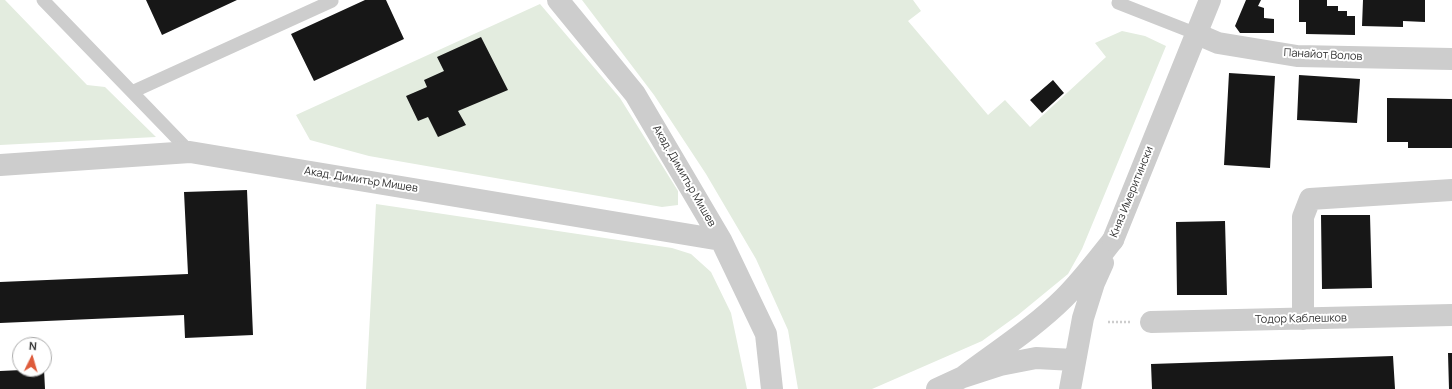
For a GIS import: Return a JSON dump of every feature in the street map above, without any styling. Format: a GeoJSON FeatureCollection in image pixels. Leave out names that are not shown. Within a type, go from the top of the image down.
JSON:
{"type":"FeatureCollection","features":[{"type":"Feature","properties":{"kind":"street","name":"Акад. Димитър Мишев"},"geometry":{"type":"LineString","coordinates":[[558,0],[635,94],[721,240],[766,334],[772,389]]}},
{"type":"Feature","properties":{"kind":"street","name":"Княз Имеритински"},"geometry":{"type":"LineString","coordinates":[[1070,389],[1074,360],[1083,318],[1094,283],[1113,240],[1210,0]]}},
{"type":"Feature","properties":{"kind":"street","name":"Панайот Волов"},"geometry":{"type":"LineString","coordinates":[[1197,34],[1218,43],[1297,56],[1452,59]]}},
{"type":"Feature","properties":{"kind":"street","name":"Акад. Димитър Мишев"},"geometry":{"type":"LineString","coordinates":[[0,165],[190,152],[721,240]]}},
{"type":"Feature","properties":{"kind":"street"},"geometry":{"type":"LineString","coordinates":[[1303,319],[1303,217],[1310,199],[1452,190]]}},
{"type":"Feature","properties":{"kind":"street"},"geometry":{"type":"LineString","coordinates":[[963,377],[1041,318],[1063,299],[1082,279],[1113,240]]}},
{"type":"Feature","properties":{"kind":"street","name":"Тодор Каблешков"},"geometry":{"type":"LineString","coordinates":[[1151,322],[1452,316]]}},
{"type":"Feature","properties":{"kind":"street"},"geometry":{"type":"LineString","coordinates":[[938,389],[963,377],[1000,365],[1036,358],[1074,360]]}},
{"type":"Feature","properties":{"kind":"lane"},"geometry":{"type":"LineString","coordinates":[[43,0],[190,152]]}},
{"type":"Feature","properties":{"kind":"lane"},"geometry":{"type":"LineString","coordinates":[[132,92],[332,1]]}},
{"type":"Feature","properties":{"kind":"lane"},"geometry":{"type":"LineString","coordinates":[[1118,2],[1197,34]]}},
{"type":"Feature","properties":{"kind":"shaded area"},"geometry":{"type":"Polygon","coordinates":[[[0,0],[5,0],[87,85],[105,87],[156,137],[0,145],[0,0]]]}},
{"type":"Feature","properties":{"kind":"shaded area"},"geometry":{"type":"Polygon","coordinates":[[[582,0],[913,0],[921,11],[908,21],[988,115],[1005,100],[1030,127],[1106,57],[1095,43],[1122,31],[1145,36],[1166,46],[1082,249],[1068,274],[1018,315],[982,341],[872,389],[798,389],[788,330],[756,259],[706,174],[654,95],[582,0]]]}},
{"type":"Feature","properties":{"kind":"shaded area"},"geometry":{"type":"Polygon","coordinates":[[[540,4],[620,98],[678,191],[678,205],[662,207],[369,156],[310,140],[296,115],[540,4]]]}},
{"type":"Feature","properties":{"kind":"shaded area"},"geometry":{"type":"Polygon","coordinates":[[[376,204],[672,248],[691,254],[711,272],[731,313],[747,389],[366,389],[376,204]]]}},
{"type":"Feature","properties":{"kind":"building"},"geometry":{"type":"Polygon","coordinates":[[[146,0],[237,0],[162,35],[146,0]]]}},
{"type":"Feature","properties":{"kind":"building"},"geometry":{"type":"Polygon","coordinates":[[[365,0],[386,0],[404,39],[314,81],[291,34],[365,0]]]}},
{"type":"Feature","properties":{"kind":"building"},"geometry":{"type":"Polygon","coordinates":[[[1246,0],[1261,0],[1258,6],[1264,8],[1264,18],[1274,19],[1274,33],[1240,33],[1235,26],[1246,0]]]}},
{"type":"Feature","properties":{"kind":"building"},"geometry":{"type":"Polygon","coordinates":[[[1299,0],[1327,0],[1327,6],[1338,6],[1338,11],[1347,11],[1347,16],[1355,16],[1355,35],[1306,34],[1306,22],[1299,22],[1299,0]]]}},
{"type":"Feature","properties":{"kind":"building"},"geometry":{"type":"Polygon","coordinates":[[[1363,0],[1425,0],[1425,22],[1403,21],[1403,27],[1362,26],[1363,0]]]}},
{"type":"Feature","properties":{"kind":"building"},"geometry":{"type":"Polygon","coordinates":[[[481,37],[508,90],[458,111],[466,125],[438,137],[428,117],[418,121],[406,96],[427,87],[424,80],[444,71],[437,57],[481,37]]]}},
{"type":"Feature","properties":{"kind":"building"},"geometry":{"type":"Polygon","coordinates":[[[1229,73],[1275,76],[1270,168],[1224,165],[1229,73]]]}},
{"type":"Feature","properties":{"kind":"building"},"geometry":{"type":"Polygon","coordinates":[[[1299,75],[1360,79],[1357,123],[1297,120],[1299,75]]]}},
{"type":"Feature","properties":{"kind":"building"},"geometry":{"type":"Polygon","coordinates":[[[1053,80],[1064,93],[1042,113],[1030,100],[1053,80]]]}},
{"type":"Feature","properties":{"kind":"building"},"geometry":{"type":"Polygon","coordinates":[[[1387,98],[1452,99],[1452,148],[1408,148],[1408,142],[1387,142],[1387,98]]]}},
{"type":"Feature","properties":{"kind":"building"},"geometry":{"type":"Polygon","coordinates":[[[247,190],[253,335],[185,338],[184,315],[0,323],[0,282],[188,274],[184,192],[247,190]]]}},
{"type":"Feature","properties":{"kind":"building"},"geometry":{"type":"Polygon","coordinates":[[[1321,215],[1370,215],[1372,288],[1322,289],[1321,215]]]}},
{"type":"Feature","properties":{"kind":"building"},"geometry":{"type":"Polygon","coordinates":[[[1225,221],[1227,295],[1177,295],[1176,222],[1225,221]]]}},
{"type":"Feature","properties":{"kind":"building"},"geometry":{"type":"Polygon","coordinates":[[[1448,353],[1452,353],[1452,389],[1449,389],[1448,353]]]}},
{"type":"Feature","properties":{"kind":"building"},"geometry":{"type":"Polygon","coordinates":[[[1393,356],[1395,389],[1152,389],[1151,364],[1393,356]]]}},
{"type":"Feature","properties":{"kind":"building"},"geometry":{"type":"Polygon","coordinates":[[[12,370],[12,377],[44,377],[45,389],[0,389],[0,371],[12,370]]]}}]}
